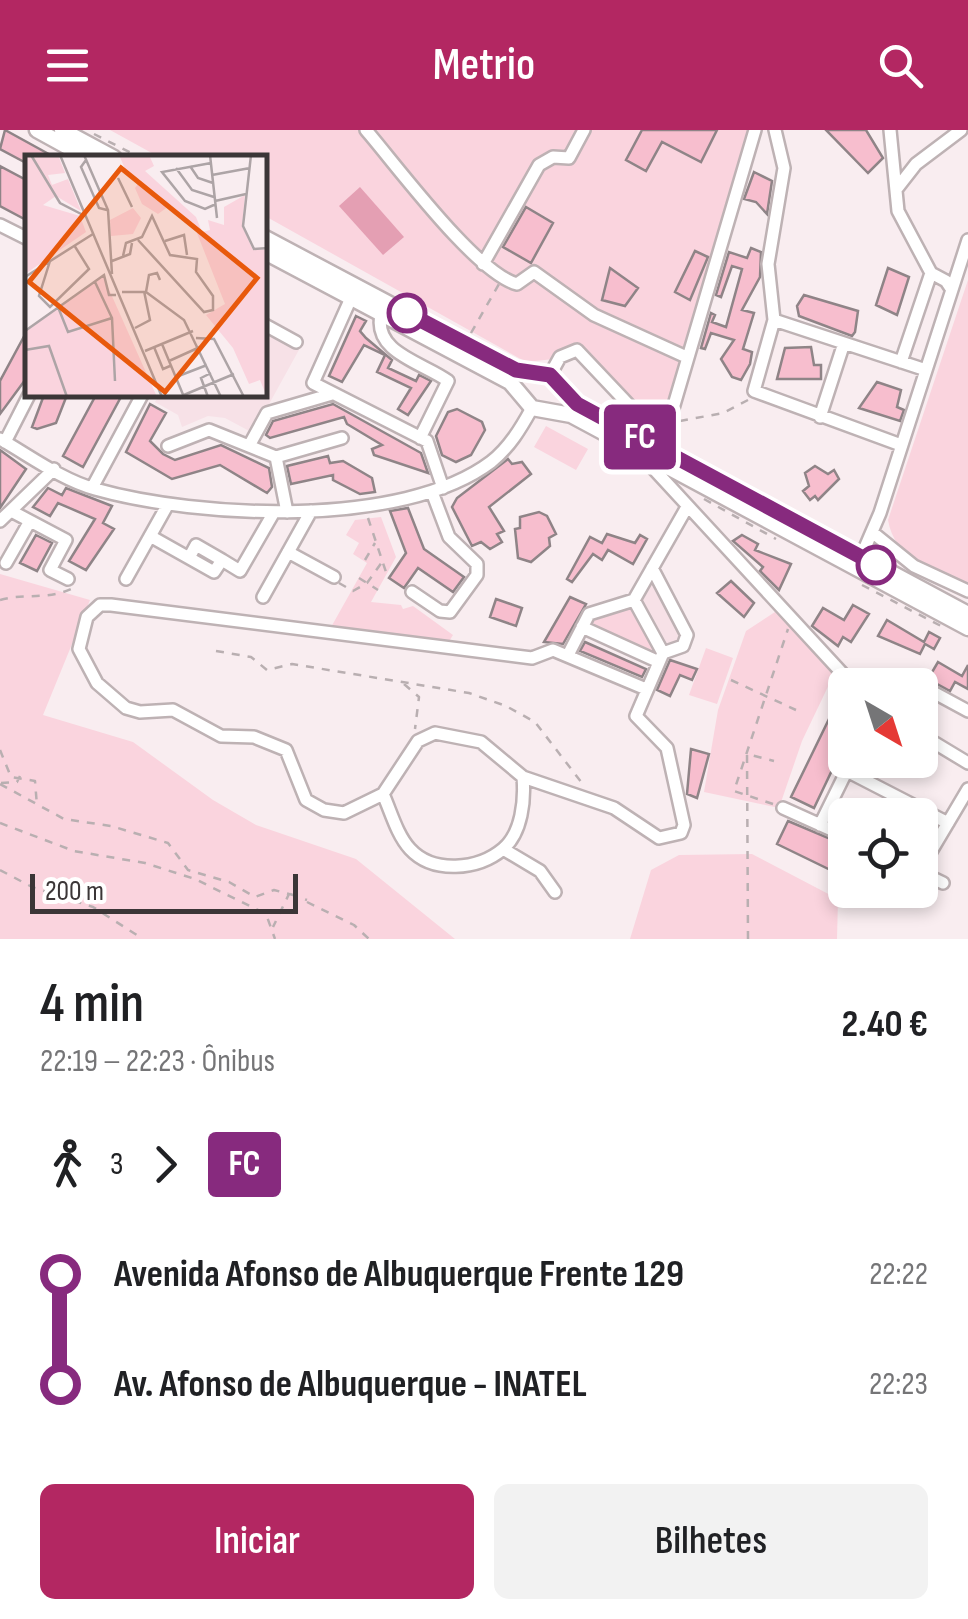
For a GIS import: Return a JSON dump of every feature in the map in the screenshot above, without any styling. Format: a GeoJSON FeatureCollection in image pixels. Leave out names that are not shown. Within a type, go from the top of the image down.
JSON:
{"type":"FeatureCollection","features":[{"type":"Feature","properties":{"kind":"main road"},"geometry":{"type":"LineString","coordinates":[[37,130],[83,155]]}},
{"type":"Feature","properties":{"kind":"main road"},"geometry":{"type":"LineString","coordinates":[[62,130],[108,155]]}},
{"type":"Feature","properties":{"kind":"main road"},"geometry":{"type":"LineString","coordinates":[[268,240],[511,368],[549,377],[577,404],[961,610]]}},
{"type":"Feature","properties":{"kind":"main road"},"geometry":{"type":"LineString","coordinates":[[268,254],[510,382],[533,405],[572,414],[968,628]]}},
{"type":"Feature","properties":{"kind":"main road"},"geometry":{"type":"LineString","coordinates":[[533,405],[524,381],[549,377]]}},
{"type":"Feature","properties":{"kind":"main road"},"geometry":{"type":"LineString","coordinates":[[533,405],[558,398],[549,377]]}},
{"type":"Feature","properties":{"kind":"street"},"geometry":{"type":"LineString","coordinates":[[366,130],[482,264],[517,284],[534,272],[594,316],[682,355]]}},
{"type":"Feature","properties":{"kind":"street"},"geometry":{"type":"LineString","coordinates":[[482,264],[539,165],[552,157],[568,158],[584,130]]}},
{"type":"Feature","properties":{"kind":"street"},"geometry":{"type":"LineString","coordinates":[[549,377],[560,357],[577,350],[646,423],[657,428],[669,422],[755,130]]}},
{"type":"Feature","properties":{"kind":"street"},"geometry":{"type":"LineString","coordinates":[[775,130],[784,168],[768,264],[774,320],[754,387],[757,395],[901,445]]}},
{"type":"Feature","properties":{"kind":"street"},"geometry":{"type":"LineString","coordinates":[[890,130],[896,154],[895,192],[902,220],[932,273],[946,280],[952,290]]}},
{"type":"Feature","properties":{"kind":"street"},"geometry":{"type":"LineString","coordinates":[[895,192],[916,164],[960,130]]}},
{"type":"Feature","properties":{"kind":"street"},"geometry":{"type":"LineString","coordinates":[[862,557],[968,240]]}},
{"type":"Feature","properties":{"kind":"street"},"geometry":{"type":"LineString","coordinates":[[901,362],[932,273]]}},
{"type":"Feature","properties":{"kind":"street"},"geometry":{"type":"LineString","coordinates":[[351,298],[313,384],[427,441],[449,537],[477,564],[478,575],[450,612],[440,612],[412,592]]}},
{"type":"Feature","properties":{"kind":"street"},"geometry":{"type":"LineString","coordinates":[[381,315],[380,332],[388,344],[448,381],[420,438]]}},
{"type":"Feature","properties":{"kind":"street"},"geometry":{"type":"LineString","coordinates":[[774,320],[926,370]]}},
{"type":"Feature","properties":{"kind":"street"},"geometry":{"type":"LineString","coordinates":[[268,327],[296,342]]}},
{"type":"Feature","properties":{"kind":"street"},"geometry":{"type":"LineString","coordinates":[[820,417],[844,343]]}},
{"type":"Feature","properties":{"kind":"street"},"geometry":{"type":"LineString","coordinates":[[249,446],[266,413],[333,394]]}},
{"type":"Feature","properties":{"kind":"street"},"geometry":{"type":"LineString","coordinates":[[27,398],[2,441],[92,488],[168,504],[281,512],[438,490],[491,462],[518,432],[533,405]]}},
{"type":"Feature","properties":{"kind":"street"},"geometry":{"type":"LineString","coordinates":[[92,488],[140,398]]}},
{"type":"Feature","properties":{"kind":"street"},"geometry":{"type":"LineString","coordinates":[[168,446],[209,430],[276,457],[342,438]]}},
{"type":"Feature","properties":{"kind":"street"},"geometry":{"type":"LineString","coordinates":[[637,451],[836,668]]}},
{"type":"Feature","properties":{"kind":"street"},"geometry":{"type":"LineString","coordinates":[[150,536],[214,572],[222,560],[240,571],[281,512],[276,457]]}},
{"type":"Feature","properties":{"kind":"street"},"geometry":{"type":"LineString","coordinates":[[0,521],[54,469]]}},
{"type":"Feature","properties":{"kind":"street"},"geometry":{"type":"LineString","coordinates":[[568,655],[589,614],[634,600],[691,511],[692,499],[708,489]]}},
{"type":"Feature","properties":{"kind":"street"},"geometry":{"type":"LineString","coordinates":[[126,579],[168,504]]}},
{"type":"Feature","properties":{"kind":"street"},"geometry":{"type":"LineString","coordinates":[[263,597],[311,510]]}},
{"type":"Feature","properties":{"kind":"street"},"geometry":{"type":"LineString","coordinates":[[12,512],[66,540],[50,570],[69,580]]}},
{"type":"Feature","properties":{"kind":"street"},"geometry":{"type":"LineString","coordinates":[[6,563],[30,521]]}},
{"type":"Feature","properties":{"kind":"street"},"geometry":{"type":"LineString","coordinates":[[872,532],[914,566],[968,593],[961,610]]}},
{"type":"Feature","properties":{"kind":"street"},"geometry":{"type":"LineString","coordinates":[[288,552],[334,577]]}},
{"type":"Feature","properties":{"kind":"street"},"geometry":{"type":"LineString","coordinates":[[646,689],[552,650],[532,658],[100,605],[87,617],[79,649],[84,664],[112,700],[140,712],[172,710],[221,736],[270,742],[286,750],[306,800],[324,810],[344,813],[383,794],[418,740],[435,733],[481,742],[523,777],[595,800],[659,838],[681,833],[684,825],[667,748],[636,716],[661,657],[683,646],[687,635],[652,568]]}},
{"type":"Feature","properties":{"kind":"street"},"geometry":{"type":"LineString","coordinates":[[634,600],[661,657]]}},
{"type":"Feature","properties":{"kind":"street"},"geometry":{"type":"LineString","coordinates":[[582,627],[661,657]]}},
{"type":"Feature","properties":{"kind":"street"},"geometry":{"type":"LineString","coordinates":[[938,695],[968,711]]}},
{"type":"Feature","properties":{"kind":"street"},"geometry":{"type":"LineString","coordinates":[[938,745],[968,763]]}},
{"type":"Feature","properties":{"kind":"street"},"geometry":{"type":"LineString","coordinates":[[383,794],[411,851],[444,867],[464,866],[503,849],[525,800],[523,777]]}},
{"type":"Feature","properties":{"kind":"street"},"geometry":{"type":"LineString","coordinates":[[820,825],[843,778]]}},
{"type":"Feature","properties":{"kind":"street"},"geometry":{"type":"LineString","coordinates":[[870,778],[948,823]]}},
{"type":"Feature","properties":{"kind":"street"},"geometry":{"type":"LineString","coordinates":[[938,840],[968,790]]}},
{"type":"Feature","properties":{"kind":"street"},"geometry":{"type":"LineString","coordinates":[[783,808],[828,829]]}},
{"type":"Feature","properties":{"kind":"street"},"geometry":{"type":"LineString","coordinates":[[503,849],[540,871],[555,892]]}},
{"type":"Feature","properties":{"kind":"street"},"geometry":{"type":"LineString","coordinates":[[938,880],[943,883]]}},
{"type":"Feature","properties":{"kind":"path"},"geometry":{"type":"LineString","coordinates":[[468,337],[503,278]]}},
{"type":"Feature","properties":{"kind":"path"},"geometry":{"type":"LineString","coordinates":[[669,422],[723,413],[757,395]]}},
{"type":"Feature","properties":{"kind":"path"},"geometry":{"type":"LineString","coordinates":[[368,518],[386,572]]}},
{"type":"Feature","properties":{"kind":"path"},"geometry":{"type":"LineString","coordinates":[[365,560],[376,542]]}},
{"type":"Feature","properties":{"kind":"path"},"geometry":{"type":"LineString","coordinates":[[334,577],[353,591],[367,583],[382,562]]}},
{"type":"Feature","properties":{"kind":"path"},"geometry":{"type":"LineString","coordinates":[[359,578],[378,590]]}},
{"type":"Feature","properties":{"kind":"path"},"geometry":{"type":"LineString","coordinates":[[0,600],[15,594],[57,596],[75,587],[69,580]]}},
{"type":"Feature","properties":{"kind":"path"},"geometry":{"type":"LineString","coordinates":[[783,808],[734,792],[789,628]]}},
{"type":"Feature","properties":{"kind":"path"},"geometry":{"type":"LineString","coordinates":[[216,651],[251,656],[267,670],[292,664],[469,693],[535,722],[595,800]]}},
{"type":"Feature","properties":{"kind":"path"},"geometry":{"type":"LineString","coordinates":[[731,680],[796,710]]}},
{"type":"Feature","properties":{"kind":"path"},"geometry":{"type":"LineString","coordinates":[[399,681],[419,698],[409,754]]}},
{"type":"Feature","properties":{"kind":"path"},"geometry":{"type":"LineString","coordinates":[[0,750],[11,777],[35,782],[38,807]]}},
{"type":"Feature","properties":{"kind":"path"},"geometry":{"type":"LineString","coordinates":[[746,754],[774,761]]}},
{"type":"Feature","properties":{"kind":"path"},"geometry":{"type":"LineString","coordinates":[[746,754],[748,939]]}},
{"type":"Feature","properties":{"kind":"path"},"geometry":{"type":"LineString","coordinates":[[0,784],[17,782],[20,776]]}},
{"type":"Feature","properties":{"kind":"path"},"geometry":{"type":"LineString","coordinates":[[0,784],[64,819],[111,826],[168,842],[188,870],[229,882],[255,897],[274,890],[289,894],[354,925],[369,939]]}},
{"type":"Feature","properties":{"kind":"path"},"geometry":{"type":"LineString","coordinates":[[0,823],[74,851],[145,863],[213,886],[266,914],[276,939]]}},
{"type":"Feature","properties":{"kind":"path"},"geometry":{"type":"LineString","coordinates":[[0,870],[32,888],[94,907],[142,939]]}},
{"type":"Feature","properties":{"kind":"path"},"geometry":{"type":"LineString","coordinates":[[274,927],[289,894]]}},
{"type":"Feature","properties":{"kind":"shaded area"},"geometry":{"type":"Polygon","coordinates":[[[110,130],[751,130],[665,418],[649,422],[582,348],[570,347],[554,359],[526,362],[268,218],[268,155],[155,155],[110,130]]]}},
{"type":"Feature","properties":{"kind":"shaded area"},"geometry":{"type":"Polygon","coordinates":[[[360,187],[404,237],[383,255],[339,206],[360,187]]]}},
{"type":"Feature","properties":{"kind":"shaded area"},"geometry":{"type":"Polygon","coordinates":[[[968,280],[968,585],[918,564],[898,545],[888,520],[968,280]]]}},
{"type":"Feature","properties":{"kind":"shaded area"},"geometry":{"type":"Polygon","coordinates":[[[268,331],[300,348],[253,433],[225,418],[208,416],[182,427],[178,415],[155,402],[157,398],[268,398],[268,331]]]}},
{"type":"Feature","properties":{"kind":"shaded area"},"geometry":{"type":"Polygon","coordinates":[[[546,426],[588,449],[576,470],[534,447],[546,426]]]}},
{"type":"Feature","properties":{"kind":"shaded area"},"geometry":{"type":"Polygon","coordinates":[[[381,517],[396,557],[371,602],[401,605],[403,609],[413,606],[453,635],[448,643],[330,629],[367,563],[353,554],[359,543],[346,535],[355,520],[381,517]]]}},
{"type":"Feature","properties":{"kind":"shaded area"},"geometry":{"type":"Polygon","coordinates":[[[0,574],[90,600],[43,715],[133,742],[213,800],[256,825],[356,859],[455,939],[0,939],[0,574]]]}},
{"type":"Feature","properties":{"kind":"shaded area"},"geometry":{"type":"Polygon","coordinates":[[[654,580],[683,640],[667,650],[641,604],[654,580]]]}},
{"type":"Feature","properties":{"kind":"shaded area"},"geometry":{"type":"Polygon","coordinates":[[[632,606],[654,651],[592,627],[594,620],[632,606]]]}},
{"type":"Feature","properties":{"kind":"shaded area"},"geometry":{"type":"Polygon","coordinates":[[[775,612],[828,668],[828,687],[802,741],[779,808],[704,792],[718,710],[746,631],[775,612]]]}},
{"type":"Feature","properties":{"kind":"shaded area"},"geometry":{"type":"Polygon","coordinates":[[[706,648],[733,658],[717,704],[689,695],[706,648]]]}},
{"type":"Feature","properties":{"kind":"shaded area"},"geometry":{"type":"Polygon","coordinates":[[[752,854],[828,894],[828,908],[838,908],[837,939],[630,939],[651,870],[679,855],[752,854]]]}},
{"type":"Feature","properties":{"kind":"building"},"geometry":{"type":"Polygon","coordinates":[[[5,130],[51,155],[25,155],[25,162],[0,149],[5,130]]]}},
{"type":"Feature","properties":{"kind":"building"},"geometry":{"type":"Polygon","coordinates":[[[642,130],[717,130],[701,162],[662,142],[646,171],[626,160],[642,130]]]}},
{"type":"Feature","properties":{"kind":"building"},"geometry":{"type":"Polygon","coordinates":[[[826,130],[866,130],[883,158],[868,173],[826,130]]]}},
{"type":"Feature","properties":{"kind":"building"},"geometry":{"type":"Polygon","coordinates":[[[0,166],[25,179],[25,219],[0,206],[0,166]]]}},
{"type":"Feature","properties":{"kind":"building"},"geometry":{"type":"Polygon","coordinates":[[[754,172],[772,181],[767,214],[756,202],[744,199],[754,172]]]}},
{"type":"Feature","properties":{"kind":"building"},"geometry":{"type":"Polygon","coordinates":[[[526,207],[553,223],[531,263],[503,247],[526,207]]]}},
{"type":"Feature","properties":{"kind":"building"},"geometry":{"type":"Polygon","coordinates":[[[751,248],[761,252],[760,277],[742,310],[754,313],[743,349],[752,352],[750,364],[741,380],[732,377],[721,359],[734,340],[711,333],[705,349],[701,348],[711,313],[715,315],[712,322],[726,327],[742,269],[732,266],[721,297],[716,295],[729,252],[747,258],[751,248]]]}},
{"type":"Feature","properties":{"kind":"building"},"geometry":{"type":"Polygon","coordinates":[[[695,251],[708,257],[690,300],[675,292],[695,251]]]}},
{"type":"Feature","properties":{"kind":"building"},"geometry":{"type":"Polygon","coordinates":[[[610,268],[638,288],[625,306],[602,300],[610,268]]]}},
{"type":"Feature","properties":{"kind":"building"},"geometry":{"type":"Polygon","coordinates":[[[888,268],[909,277],[897,315],[876,305],[888,268]]]}},
{"type":"Feature","properties":{"kind":"building"},"geometry":{"type":"Polygon","coordinates":[[[804,295],[858,311],[852,336],[799,316],[797,306],[804,295]]]}},
{"type":"Feature","properties":{"kind":"building"},"geometry":{"type":"Polygon","coordinates":[[[356,316],[366,321],[360,331],[392,360],[388,368],[416,381],[419,375],[431,381],[408,415],[398,409],[411,388],[377,372],[385,355],[364,345],[342,382],[329,376],[356,316]]]}},
{"type":"Feature","properties":{"kind":"building"},"geometry":{"type":"Polygon","coordinates":[[[25,335],[25,380],[0,414],[0,381],[25,335]]]}},
{"type":"Feature","properties":{"kind":"building"},"geometry":{"type":"Polygon","coordinates":[[[811,347],[814,365],[821,365],[821,379],[777,379],[785,348],[811,347]]]}},
{"type":"Feature","properties":{"kind":"building"},"geometry":{"type":"Polygon","coordinates":[[[877,382],[901,390],[897,407],[904,410],[900,421],[859,408],[877,382]]]}},
{"type":"Feature","properties":{"kind":"building"},"geometry":{"type":"Polygon","coordinates":[[[43,398],[66,398],[56,423],[32,427],[43,398]]]}},
{"type":"Feature","properties":{"kind":"building"},"geometry":{"type":"Polygon","coordinates":[[[94,398],[120,398],[83,467],[63,456],[94,398]]]}},
{"type":"Feature","properties":{"kind":"building"},"geometry":{"type":"Polygon","coordinates":[[[150,404],[166,413],[150,441],[163,454],[175,460],[221,445],[269,468],[272,487],[267,493],[220,465],[172,479],[126,452],[150,404]]]}},
{"type":"Feature","properties":{"kind":"building"},"geometry":{"type":"Polygon","coordinates":[[[333,404],[421,453],[428,473],[374,455],[372,449],[382,445],[347,424],[344,417],[270,438],[266,435],[273,421],[333,404]]]}},
{"type":"Feature","properties":{"kind":"building"},"geometry":{"type":"Polygon","coordinates":[[[457,409],[482,422],[485,430],[471,455],[456,462],[442,455],[436,436],[448,412],[457,409]]]}},
{"type":"Feature","properties":{"kind":"building"},"geometry":{"type":"Polygon","coordinates":[[[0,450],[26,469],[0,508],[0,450]]]}},
{"type":"Feature","properties":{"kind":"building"},"geometry":{"type":"Polygon","coordinates":[[[328,456],[330,463],[343,461],[372,478],[375,492],[360,494],[333,480],[333,475],[291,484],[287,466],[328,456]]]}},
{"type":"Feature","properties":{"kind":"building"},"geometry":{"type":"Polygon","coordinates":[[[508,459],[512,464],[522,462],[531,474],[489,507],[504,531],[497,534],[502,542],[490,549],[481,542],[472,546],[452,507],[457,498],[508,459]]]}},
{"type":"Feature","properties":{"kind":"building"},"geometry":{"type":"Polygon","coordinates":[[[815,466],[828,474],[834,470],[839,479],[818,500],[815,496],[810,500],[803,491],[809,486],[805,473],[815,466]]]}},
{"type":"Feature","properties":{"kind":"building"},"geometry":{"type":"Polygon","coordinates":[[[48,488],[62,495],[66,488],[112,506],[103,523],[114,529],[86,570],[69,561],[95,519],[58,503],[50,516],[33,507],[48,488]]]}},
{"type":"Feature","properties":{"kind":"building"},"geometry":{"type":"Polygon","coordinates":[[[408,508],[424,549],[464,577],[453,592],[418,568],[404,588],[389,578],[406,553],[390,511],[408,508]]]}},
{"type":"Feature","properties":{"kind":"building"},"geometry":{"type":"Polygon","coordinates":[[[539,512],[547,516],[556,534],[549,538],[550,546],[531,562],[518,558],[515,529],[520,528],[520,517],[539,512]]]}},
{"type":"Feature","properties":{"kind":"building"},"geometry":{"type":"Polygon","coordinates":[[[607,534],[635,543],[640,535],[647,539],[633,564],[608,550],[602,560],[593,554],[572,582],[567,579],[590,537],[602,543],[607,534]]]}},
{"type":"Feature","properties":{"kind":"building"},"geometry":{"type":"Polygon","coordinates":[[[36,535],[52,543],[37,571],[20,563],[36,535]]]}},
{"type":"Feature","properties":{"kind":"building"},"geometry":{"type":"Polygon","coordinates":[[[742,535],[758,544],[755,550],[791,564],[779,590],[760,571],[763,567],[733,541],[742,535]]]}},
{"type":"Feature","properties":{"kind":"building"},"geometry":{"type":"Polygon","coordinates":[[[731,581],[754,603],[744,617],[717,593],[731,581]]]}},
{"type":"Feature","properties":{"kind":"building"},"geometry":{"type":"Polygon","coordinates":[[[570,597],[586,604],[563,644],[544,642],[570,597]]]}},
{"type":"Feature","properties":{"kind":"building"},"geometry":{"type":"Polygon","coordinates":[[[496,599],[522,608],[516,626],[490,617],[496,599]]]}},
{"type":"Feature","properties":{"kind":"building"},"geometry":{"type":"Polygon","coordinates":[[[853,605],[869,614],[851,642],[843,637],[838,646],[812,626],[823,608],[844,620],[853,605]]]}},
{"type":"Feature","properties":{"kind":"building"},"geometry":{"type":"Polygon","coordinates":[[[887,620],[924,642],[929,632],[940,638],[934,649],[925,644],[920,654],[878,636],[887,620]]]}},
{"type":"Feature","properties":{"kind":"building"},"geometry":{"type":"Polygon","coordinates":[[[585,642],[646,669],[642,677],[580,651],[585,642]]]}},
{"type":"Feature","properties":{"kind":"building"},"geometry":{"type":"Polygon","coordinates":[[[670,660],[697,669],[692,680],[680,675],[670,696],[657,690],[670,660]]]}},
{"type":"Feature","properties":{"kind":"building"},"geometry":{"type":"Polygon","coordinates":[[[938,662],[962,676],[968,665],[968,689],[955,682],[950,691],[938,684],[938,668],[934,668],[938,662]]]}},
{"type":"Feature","properties":{"kind":"building"},"geometry":{"type":"Polygon","coordinates":[[[828,721],[828,778],[814,808],[791,797],[828,721]]]}},
{"type":"Feature","properties":{"kind":"building"},"geometry":{"type":"Polygon","coordinates":[[[691,749],[709,754],[697,798],[687,794],[691,749]]]}},
{"type":"Feature","properties":{"kind":"building"},"geometry":{"type":"Polygon","coordinates":[[[788,821],[828,838],[828,869],[777,844],[788,821]]]}},
{"type":"Feature","properties":{"kind":"bus line","name":"FC"},"geometry":{"type":"LineString","coordinates":[[407,313],[516,370],[550,375],[577,404],[876,565]]}}]}
